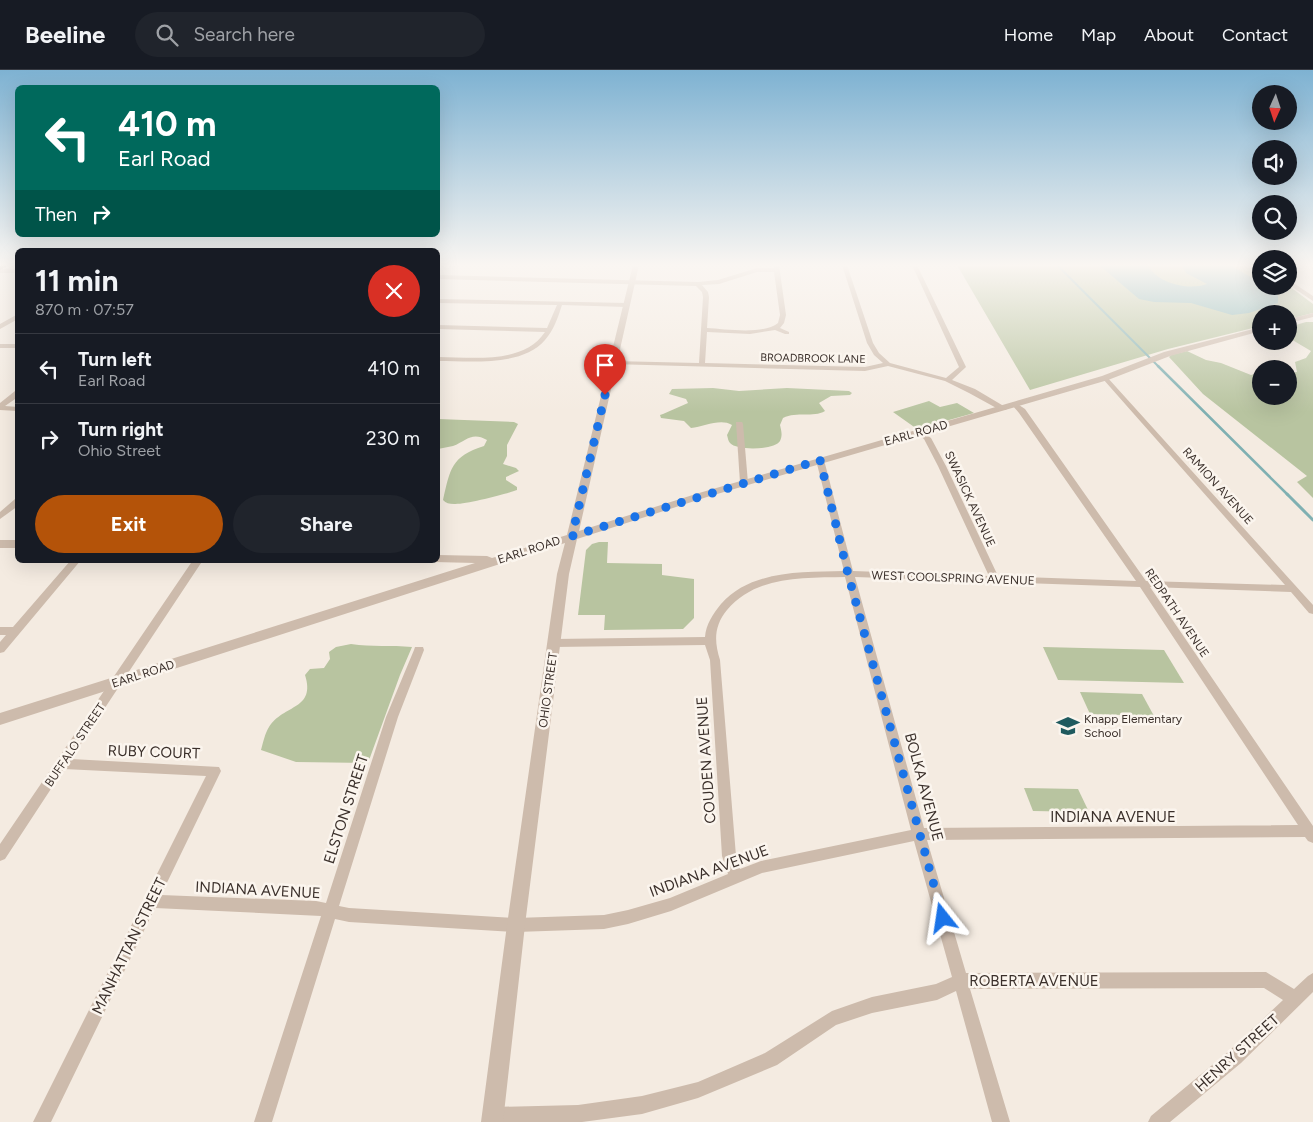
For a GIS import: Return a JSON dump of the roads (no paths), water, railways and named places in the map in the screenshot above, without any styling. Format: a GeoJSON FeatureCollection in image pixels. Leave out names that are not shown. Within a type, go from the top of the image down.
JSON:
{"type":"FeatureCollection","features":[{"type":"Feature","properties":{"kind":"street"},"geometry":{"type":"LineString","coordinates":[[440,359],[479,359],[509,356],[536,346],[542,341],[549,330],[556,314]]}},
{"type":"Feature","properties":{"kind":"street","name":"OHIO STREET"},"geometry":{"type":"LineString","coordinates":[[493,1119],[516,926],[563,574],[625,314]]}},
{"type":"Feature","properties":{"kind":"street"},"geometry":{"type":"LineString","coordinates":[[702,365],[705,314]]}},
{"type":"Feature","properties":{"kind":"street"},"geometry":{"type":"LineString","coordinates":[[775,328],[783,320],[782,314]]}},
{"type":"Feature","properties":{"kind":"street"},"geometry":{"type":"LineString","coordinates":[[861,314],[876,354],[888,364]]}},
{"type":"Feature","properties":{"kind":"street"},"geometry":{"type":"LineString","coordinates":[[939,314],[963,366],[947,380]]}},
{"type":"Feature","properties":{"kind":"street"},"geometry":{"type":"LineString","coordinates":[[1297,320],[1313,315]]}},
{"type":"Feature","properties":{"kind":"street"},"geometry":{"type":"LineString","coordinates":[[0,327],[15,318]]}},
{"type":"Feature","properties":{"kind":"street"},"geometry":{"type":"LineString","coordinates":[[440,328],[549,330]]}},
{"type":"Feature","properties":{"kind":"street"},"geometry":{"type":"LineString","coordinates":[[704,330],[751,331],[775,328],[787,333]]}},
{"type":"Feature","properties":{"kind":"street","name":"EARL ROAD"},"geometry":{"type":"LineString","coordinates":[[0,719],[744,482],[1016,405],[1105,378],[1167,354],[1252,331]]}},
{"type":"Feature","properties":{"kind":"street"},"geometry":{"type":"LineString","coordinates":[[0,346],[15,346]]}},
{"type":"Feature","properties":{"kind":"street","name":"BROADBROOK LANE"},"geometry":{"type":"LineString","coordinates":[[613,363],[864,369],[888,364],[947,380],[1003,408]]}},
{"type":"Feature","properties":{"kind":"street","name":"RAMION AVENUE"},"geometry":{"type":"LineString","coordinates":[[1105,378],[1313,611]]}},
{"type":"Feature","properties":{"kind":"street"},"geometry":{"type":"LineString","coordinates":[[0,407],[15,395]]}},
{"type":"Feature","properties":{"kind":"street","name":"REDPATH AVENUE"},"geometry":{"type":"LineString","coordinates":[[1016,405],[1143,584],[1311,834]]}},
{"type":"Feature","properties":{"kind":"street"},"geometry":{"type":"LineString","coordinates":[[0,407],[15,408]]}},
{"type":"Feature","properties":{"kind":"street"},"geometry":{"type":"LineString","coordinates":[[739,424],[744,482]]}},
{"type":"Feature","properties":{"kind":"street","name":"SWASICK AVENUE"},"geometry":{"type":"LineString","coordinates":[[919,432],[927,438],[942,466],[994,580]]}},
{"type":"Feature","properties":{"kind":"street","name":"BOLKA AVENUE"},"geometry":{"type":"LineString","coordinates":[[820,460],[848,574],[961,982],[1002,1122]]}},
{"type":"Feature","properties":{"kind":"street"},"geometry":{"type":"LineString","coordinates":[[0,516],[15,504]]}},
{"type":"Feature","properties":{"kind":"street"},"geometry":{"type":"LineString","coordinates":[[0,544],[15,544]]}},
{"type":"Feature","properties":{"kind":"street"},"geometry":{"type":"LineString","coordinates":[[440,559],[496,561]]}},
{"type":"Feature","properties":{"kind":"street"},"geometry":{"type":"LineString","coordinates":[[0,649],[73,563]]}},
{"type":"Feature","properties":{"kind":"street","name":"BUFFALO STREET"},"geometry":{"type":"LineString","coordinates":[[0,855],[196,563]]}},
{"type":"Feature","properties":{"kind":"street","name":"WEST COOLSPRING AVENUE"},"geometry":{"type":"LineString","coordinates":[[709,641],[714,622],[724,606],[743,589],[769,579],[802,575],[848,574],[1294,589]]}},
{"type":"Feature","properties":{"kind":"street"},"geometry":{"type":"LineString","coordinates":[[0,631],[15,631]]}},
{"type":"Feature","properties":{"kind":"street"},"geometry":{"type":"LineString","coordinates":[[554,643],[709,641]]}},
{"type":"Feature","properties":{"kind":"street","name":"COUDEN AVENUE"},"geometry":{"type":"LineString","coordinates":[[709,641],[714,660],[729,856],[735,876]]}},
{"type":"Feature","properties":{"kind":"street","name":"ELSTON STREET"},"geometry":{"type":"LineString","coordinates":[[263,1122],[392,717],[419,650]]}},
{"type":"Feature","properties":{"kind":"street","name":"RUBY COURT"},"geometry":{"type":"LineString","coordinates":[[62,764],[215,771]]}},
{"type":"Feature","properties":{"kind":"street","name":"MANHATTAN STREET"},"geometry":{"type":"LineString","coordinates":[[42,1122],[215,771]]}},
{"type":"Feature","properties":{"kind":"street","name":"INDIANA AVENUE"},"geometry":{"type":"LineString","coordinates":[[151,901],[316,908],[350,915],[516,926],[604,922],[671,904],[760,867],[921,834],[1311,834]]}},
{"type":"Feature","properties":{"kind":"street","name":"ROBERTA AVENUE"},"geometry":{"type":"LineString","coordinates":[[493,1119],[578,1114],[642,1105],[698,1090],[771,1059],[832,1019],[872,1004],[937,992],[961,982],[1266,980],[1296,999]]}},
{"type":"Feature","properties":{"kind":"street","name":"HENRY STREET"},"geometry":{"type":"LineString","coordinates":[[1157,1122],[1235,1058],[1313,981]]}},
{"type":"Feature","properties":{"kind":"waterway"},"geometry":{"type":"LineString","coordinates":[[1106,314],[1158,366]]}},
{"type":"Feature","properties":{"kind":"waterway"},"geometry":{"type":"LineString","coordinates":[[1158,366],[1288,495]]}},
{"type":"Feature","properties":{"kind":"waterway"},"geometry":{"type":"LineString","coordinates":[[1288,495],[1313,520]]}},
{"type":"Feature","properties":{"kind":"place","name":"Knapp Elementary School"},"geometry":{"type":"Point","coordinates":[1068,726]}}]}
